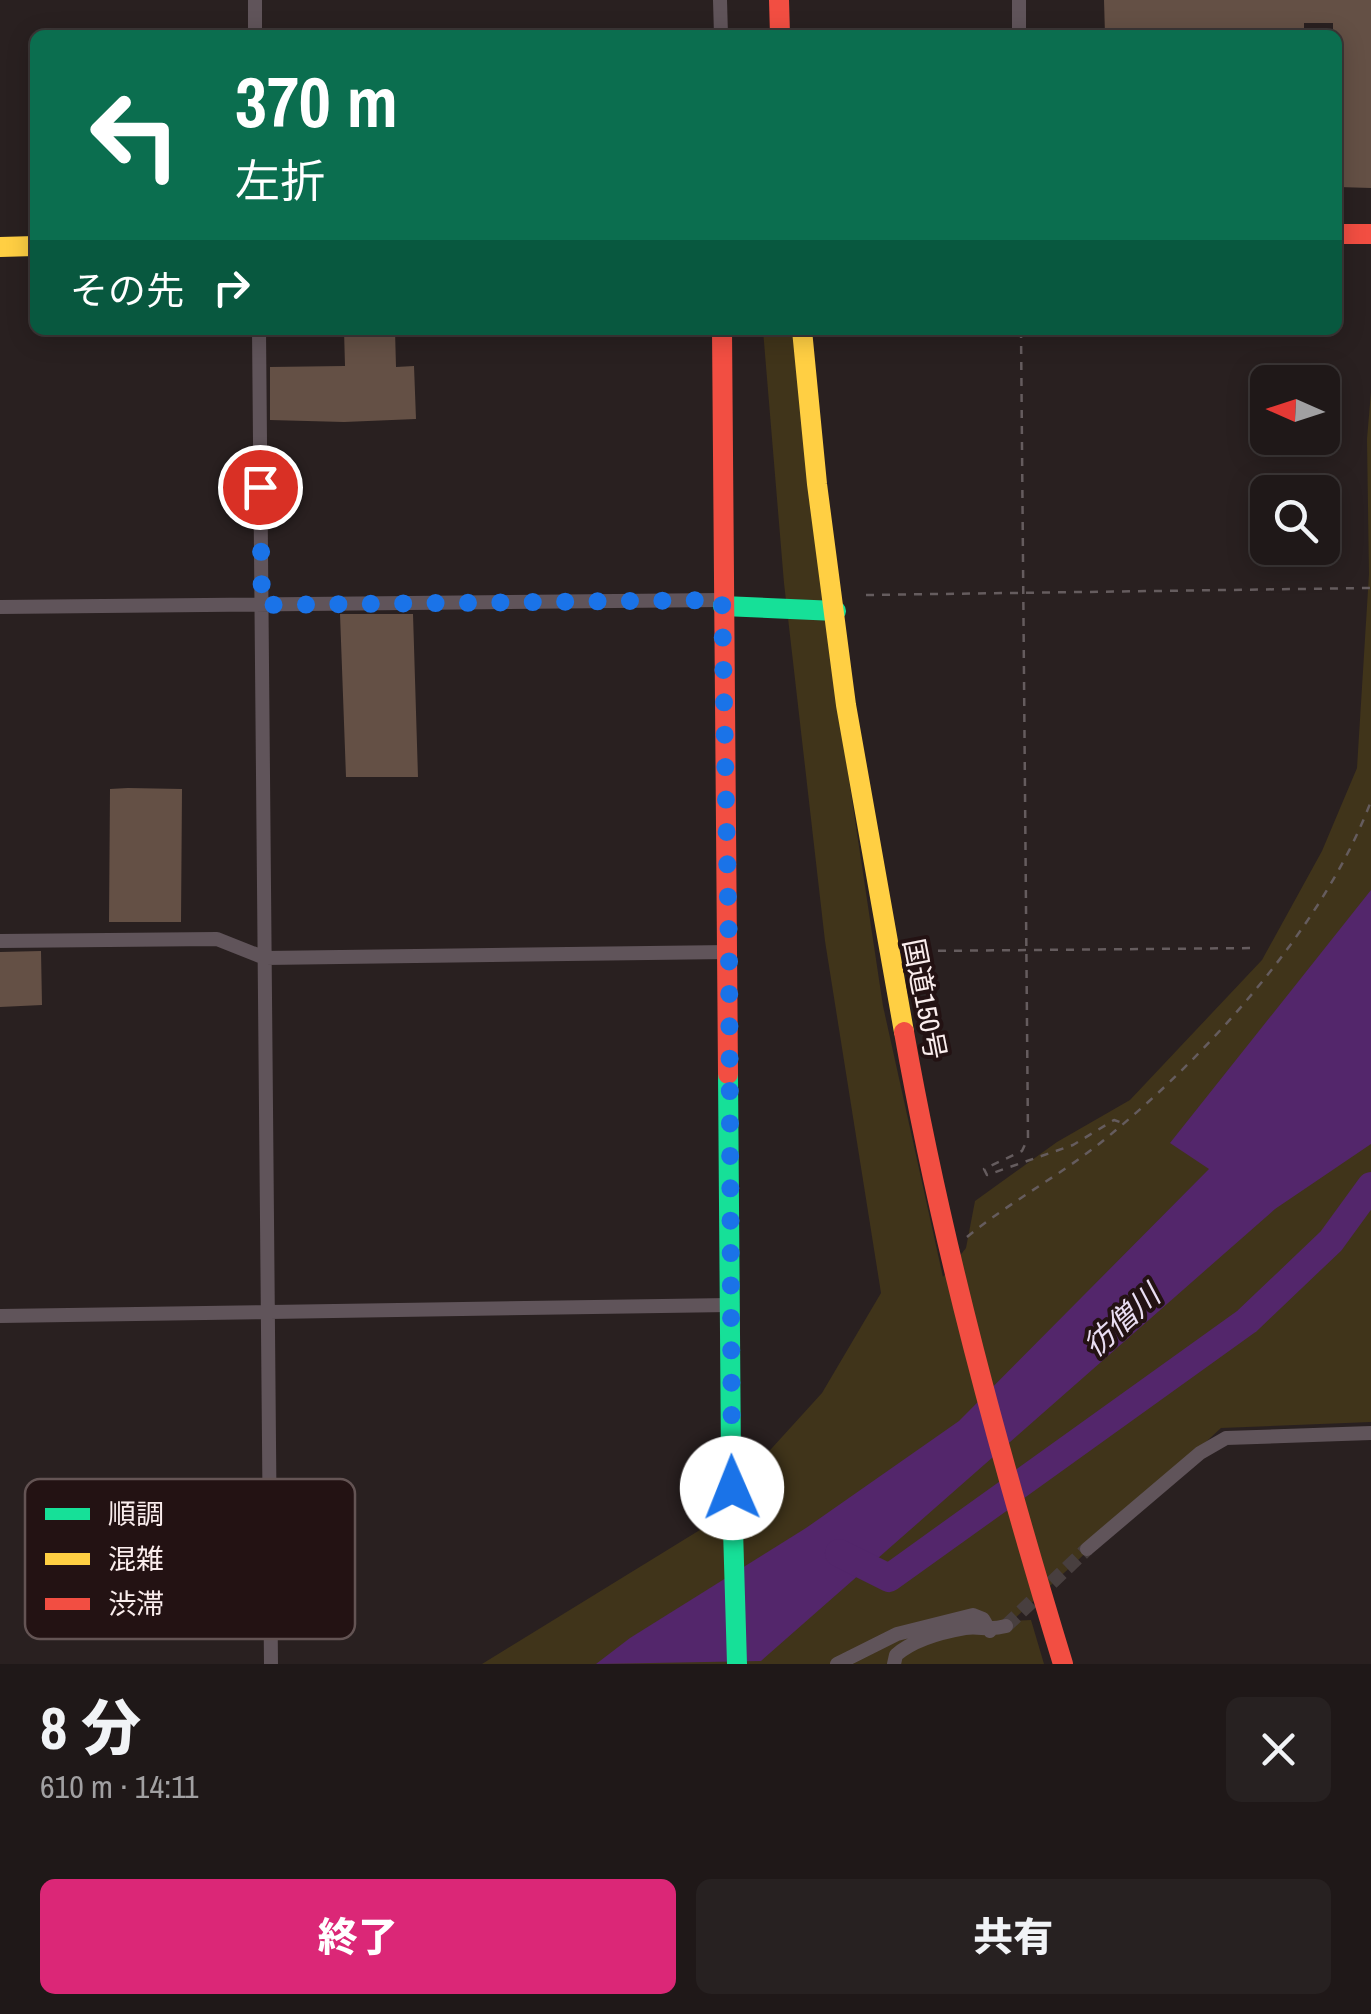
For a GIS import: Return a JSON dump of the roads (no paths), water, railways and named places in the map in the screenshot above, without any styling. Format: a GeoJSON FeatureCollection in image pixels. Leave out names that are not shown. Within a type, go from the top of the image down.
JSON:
{"type":"FeatureCollection","features":[{"type":"Feature","properties":{"kind":"main road"},"geometry":{"type":"LineString","coordinates":[[779,0],[780,30]]}},
{"type":"Feature","properties":{"kind":"main road"},"geometry":{"type":"LineString","coordinates":[[1342,234],[1371,234]]}},
{"type":"Feature","properties":{"kind":"main road"},"geometry":{"type":"LineString","coordinates":[[0,247],[30,246]]}},
{"type":"Feature","properties":{"kind":"main road"},"geometry":{"type":"LineString","coordinates":[[722,335],[732,1501],[737,1664]]}},
{"type":"Feature","properties":{"kind":"main road","name":"国道150号"},"geometry":{"type":"LineString","coordinates":[[802,335],[817,484],[846,704],[922,1127],[1020,1522],[1062,1664]]}},
{"type":"Feature","properties":{"kind":"main road"},"geometry":{"type":"LineString","coordinates":[[722,603],[836,611]]}},
{"type":"Feature","properties":{"kind":"street"},"geometry":{"type":"LineString","coordinates":[[255,0],[255,30]]}},
{"type":"Feature","properties":{"kind":"street"},"geometry":{"type":"LineString","coordinates":[[720,0],[720,30]]}},
{"type":"Feature","properties":{"kind":"street"},"geometry":{"type":"LineString","coordinates":[[1019,0],[1020,30]]}},
{"type":"Feature","properties":{"kind":"street"},"geometry":{"type":"LineString","coordinates":[[258,335],[270,1479]]}},
{"type":"Feature","properties":{"kind":"street"},"geometry":{"type":"LineString","coordinates":[[0,607],[722,603]]}},
{"type":"Feature","properties":{"kind":"street"},"geometry":{"type":"LineString","coordinates":[[0,940],[217,939],[265,958],[729,952]]}},
{"type":"Feature","properties":{"kind":"street"},"geometry":{"type":"LineString","coordinates":[[0,1316],[730,1305]]}},
{"type":"Feature","properties":{"kind":"street"},"geometry":{"type":"LineString","coordinates":[[1087,1549],[1200,1453],[1226,1438],[1371,1433]]}},
{"type":"Feature","properties":{"kind":"street"},"geometry":{"type":"LineString","coordinates":[[837,1664],[898,1634],[972,1616],[983,1620],[990,1631]]}},
{"type":"Feature","properties":{"kind":"street"},"geometry":{"type":"LineString","coordinates":[[894,1664],[896,1655],[917,1642],[970,1627],[990,1631],[1006,1626]]}},
{"type":"Feature","properties":{"kind":"street"},"geometry":{"type":"LineString","coordinates":[[271,1639],[271,1664]]}},
{"type":"Feature","properties":{"kind":"water"},"geometry":{"type":"Polygon","coordinates":[[[1371,890],[1371,1144],[1275,1209],[761,1661],[596,1664],[630,1638],[806,1528],[959,1421],[1209,1169],[1170,1143],[1371,890]]]}},
{"type":"Feature","properties":{"kind":"waterway","name":"彷僧川"},"geometry":{"type":"LineString","coordinates":[[839,1553],[889,1578],[1247,1321],[1331,1241],[1371,1186]]}},
{"type":"Feature","properties":{"kind":"tunnel"},"geometry":{"type":"LineString","coordinates":[[1006,1626],[1087,1549]]}}]}
